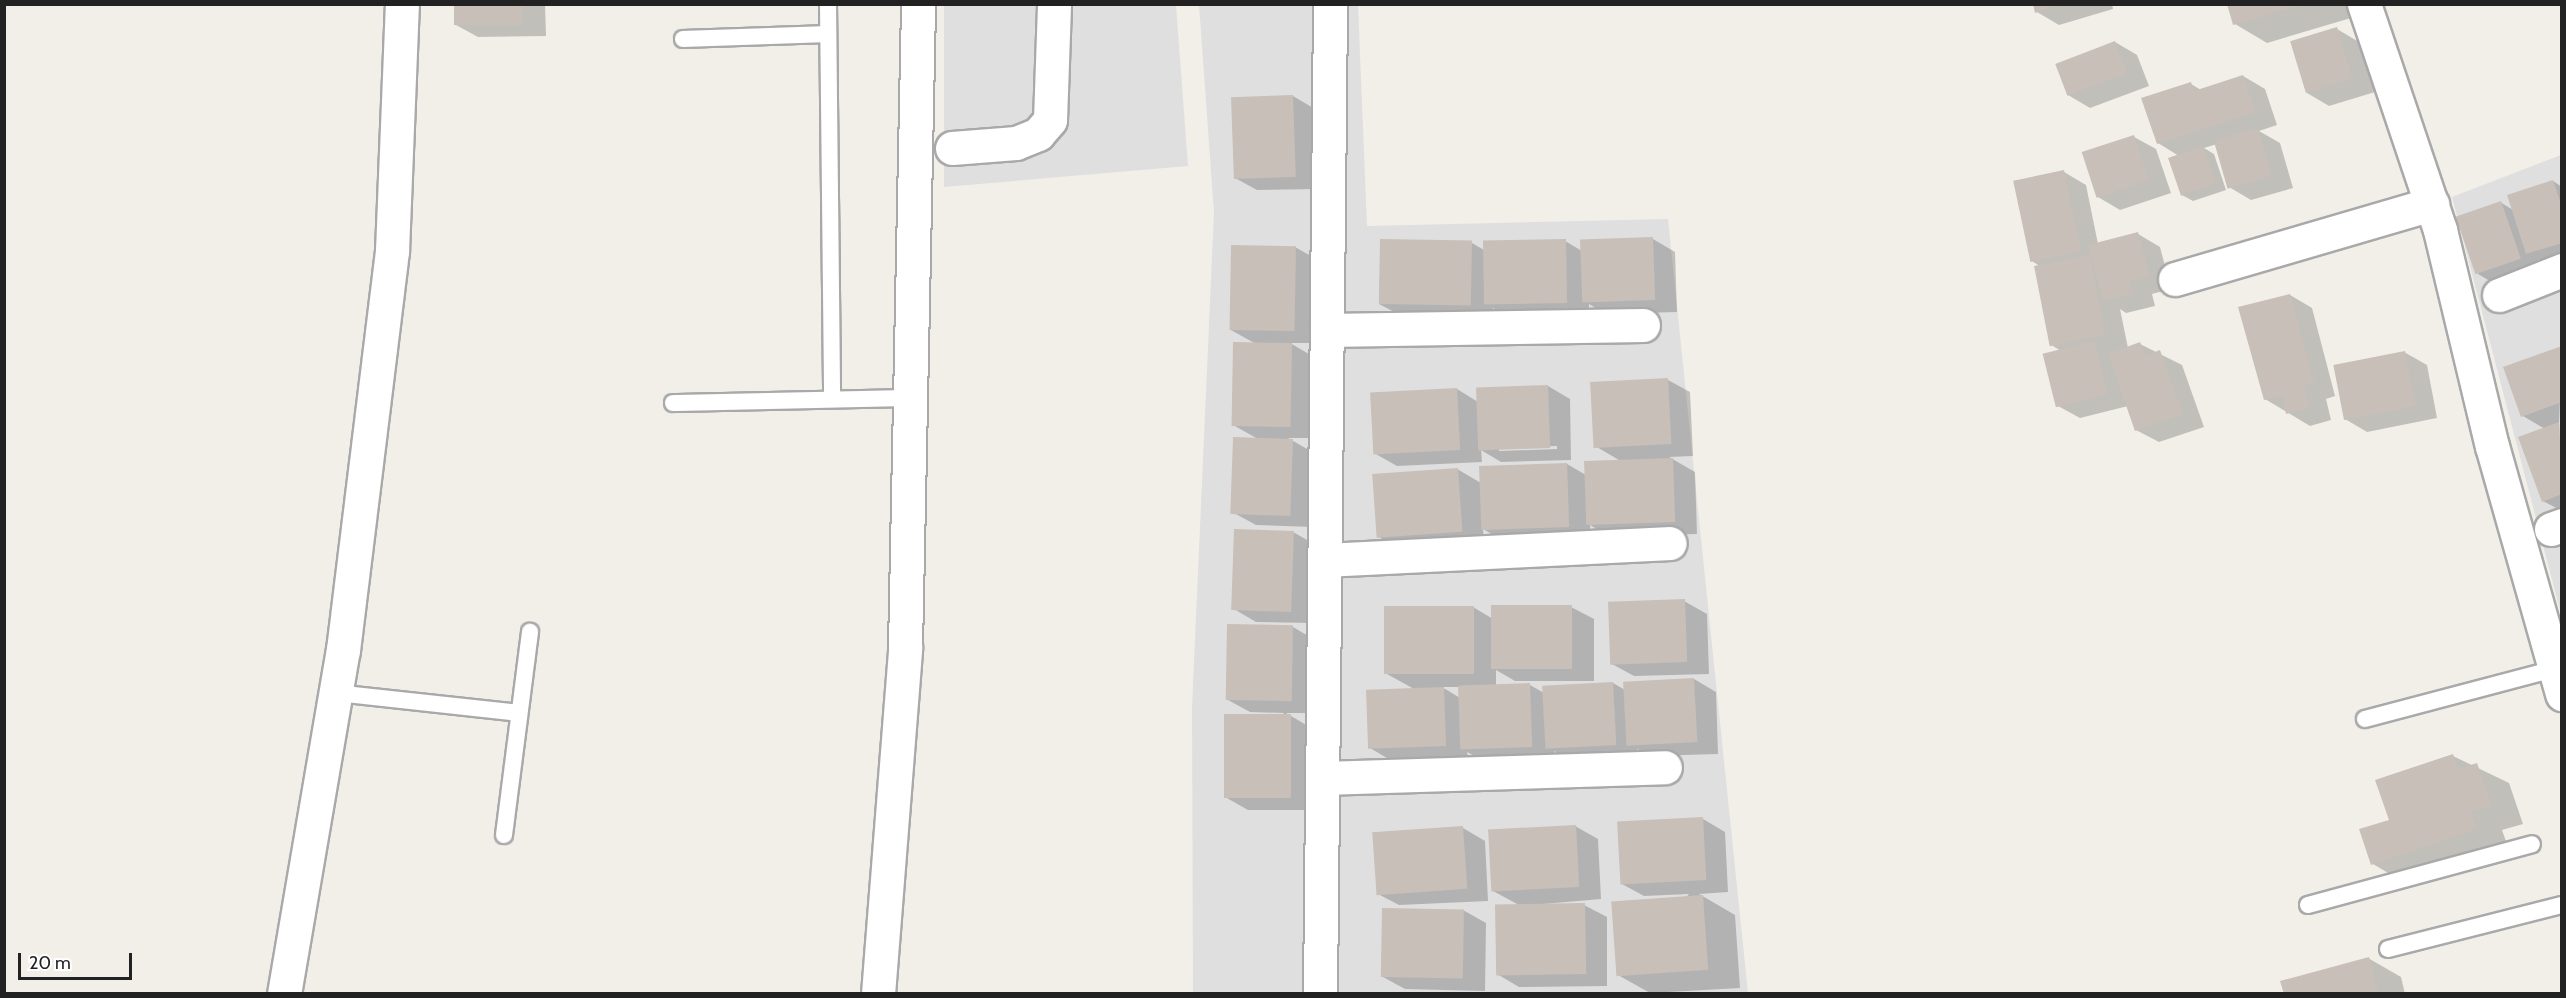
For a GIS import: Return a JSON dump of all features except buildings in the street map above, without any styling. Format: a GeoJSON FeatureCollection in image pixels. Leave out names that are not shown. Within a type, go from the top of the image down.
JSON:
{"type":"FeatureCollection","features":[{"type":"Feature","properties":{"kind":"street"},"geometry":{"type":"LineString","coordinates":[[284,993],[336,693],[392,251],[402,4]]}},
{"type":"Feature","properties":{"kind":"street"},"geometry":{"type":"LineString","coordinates":[[878,993],[905,648],[918,4]]}},
{"type":"Feature","properties":{"kind":"street"},"geometry":{"type":"LineString","coordinates":[[952,148],[1016,143],[1038,134],[1050,120],[1054,4]]}},
{"type":"Feature","properties":{"kind":"street"},"geometry":{"type":"LineString","coordinates":[[1320,993],[1330,4]]}},
{"type":"Feature","properties":{"kind":"street"},"geometry":{"type":"LineString","coordinates":[[2364,4],[2432,204],[2558,681]]}},
{"type":"Feature","properties":{"kind":"street"},"geometry":{"type":"LineString","coordinates":[[2175,279],[2432,204]]}},
{"type":"Feature","properties":{"kind":"street"},"geometry":{"type":"LineString","coordinates":[[2499,295],[2562,270]]}},
{"type":"Feature","properties":{"kind":"street"},"geometry":{"type":"LineString","coordinates":[[1327,330],[1643,325]]}},
{"type":"Feature","properties":{"kind":"street"},"geometry":{"type":"LineString","coordinates":[[1324,560],[1670,543]]}},
{"type":"Feature","properties":{"kind":"street"},"geometry":{"type":"LineString","coordinates":[[1323,778],[1665,767]]}},
{"type":"Feature","properties":{"kind":"lane"},"geometry":{"type":"LineString","coordinates":[[828,4],[832,399]]}},
{"type":"Feature","properties":{"kind":"lane"},"geometry":{"type":"LineString","coordinates":[[683,39],[828,34]]}},
{"type":"Feature","properties":{"kind":"lane"},"geometry":{"type":"LineString","coordinates":[[673,404],[911,398]]}},
{"type":"Feature","properties":{"kind":"lane"},"geometry":{"type":"LineString","coordinates":[[504,835],[530,632]]}},
{"type":"Feature","properties":{"kind":"lane"},"geometry":{"type":"LineString","coordinates":[[2365,719],[2558,681]]}},
{"type":"Feature","properties":{"kind":"lane"},"geometry":{"type":"LineString","coordinates":[[336,693],[519,712]]}},
{"type":"Feature","properties":{"kind":"lane"},"geometry":{"type":"LineString","coordinates":[[2308,905],[2532,844]]}},
{"type":"Feature","properties":{"kind":"lane"},"geometry":{"type":"LineString","coordinates":[[2388,949],[2562,905]]}},
{"type":"Feature","properties":{"kind":"shaded area"},"geometry":{"type":"Polygon","coordinates":[[[944,5],[1176,5],[1188,166],[944,187],[944,5]]]}},
{"type":"Feature","properties":{"kind":"shaded area"},"geometry":{"type":"Polygon","coordinates":[[[1199,5],[1358,5],[1367,226],[1668,219],[1748,993],[1193,994],[1192,707],[1214,212],[1199,5]]]}},
{"type":"Feature","properties":{"kind":"shaded area"},"geometry":{"type":"Polygon","coordinates":[[[2561,155],[2561,614],[2452,197],[2561,155]]]}}]}
